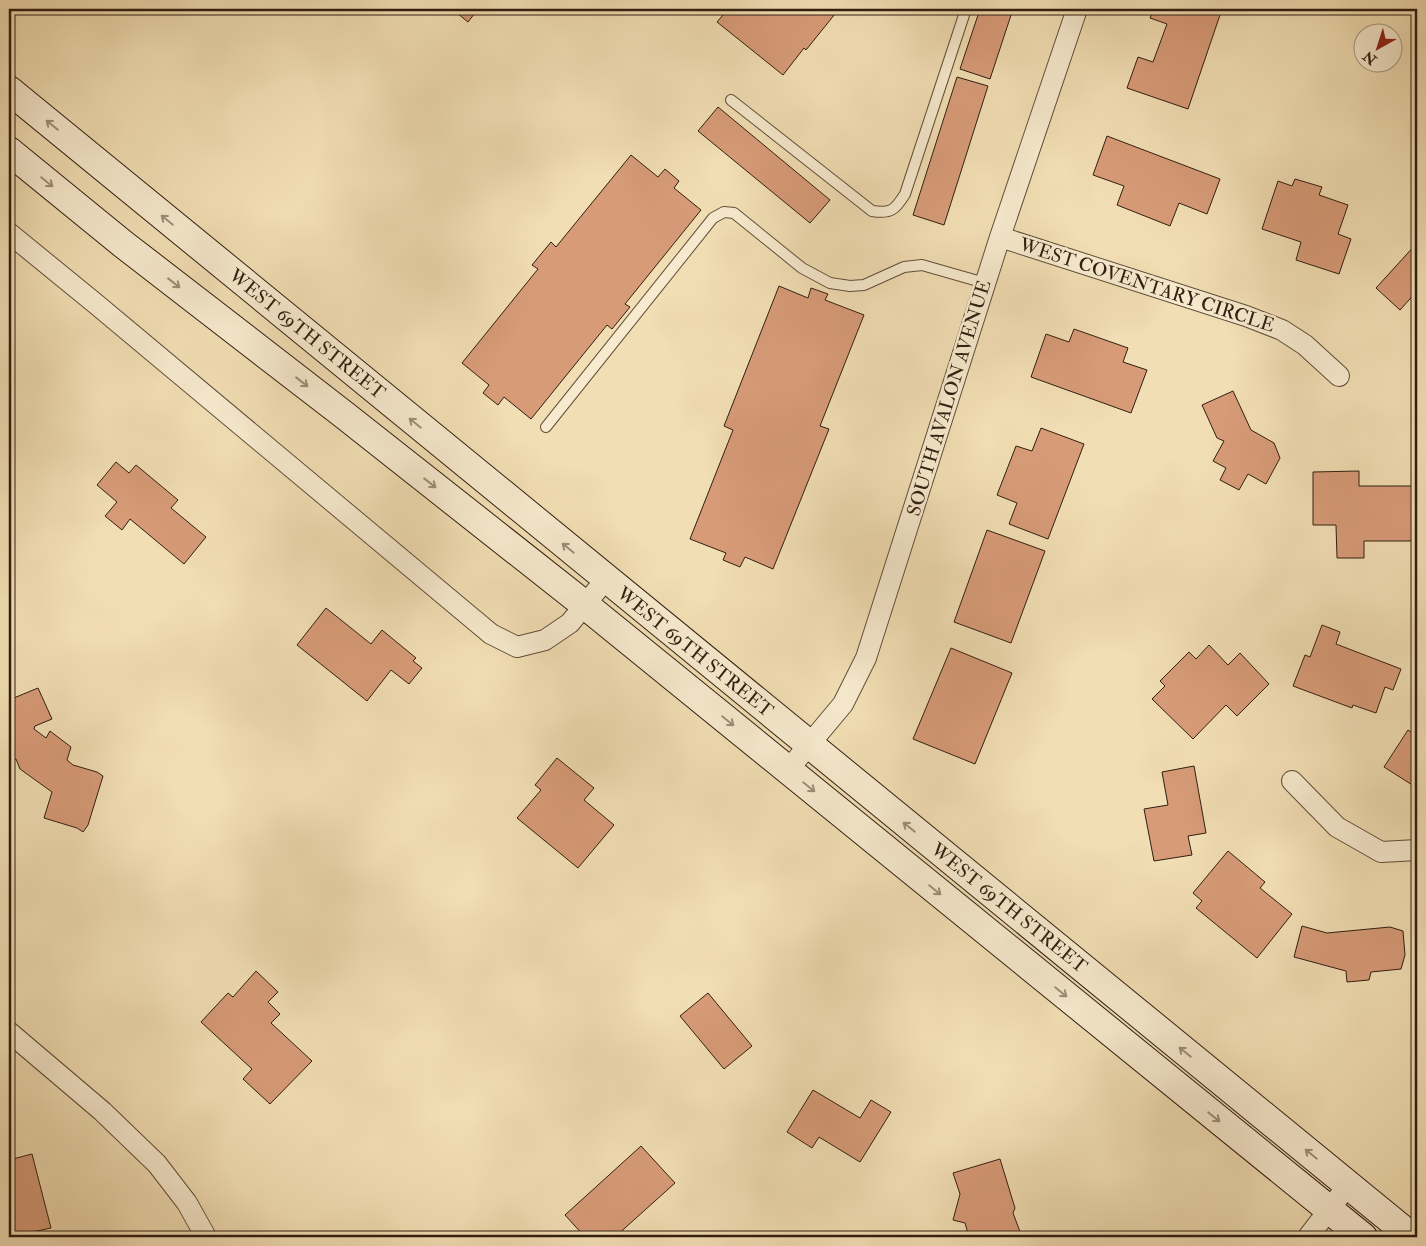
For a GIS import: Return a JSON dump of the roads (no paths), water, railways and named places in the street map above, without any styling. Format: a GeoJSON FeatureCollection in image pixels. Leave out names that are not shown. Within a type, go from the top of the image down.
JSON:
{"type":"FeatureCollection","features":[{"type":"Feature","properties":{"kind":"main road","name":"WEST 69TH STREET"},"geometry":{"type":"LineString","coordinates":[[9,90],[1412,1237]]}},
{"type":"Feature","properties":{"kind":"main road","name":"WEST 69TH STREET"},"geometry":{"type":"LineString","coordinates":[[9,151],[123,244],[343,414],[585,605],[1363,1237]]}},
{"type":"Feature","properties":{"kind":"street","name":"SOUTH AVALON AVENUE"},"geometry":{"type":"LineString","coordinates":[[788,770],[810,746],[843,704],[866,658],[1000,236],[1077,9]]}},
{"type":"Feature","properties":{"kind":"street","name":"WEST 69TH STREET"},"geometry":{"type":"LineString","coordinates":[[9,233],[104,310],[491,634],[516,648],[544,640],[570,623],[606,579]]}},
{"type":"Feature","properties":{"kind":"street","name":"WEST COVENTARY CIRCLE"},"geometry":{"type":"LineString","coordinates":[[1000,236],[1246,316],[1282,330],[1306,345],[1339,376]]}},
{"type":"Feature","properties":{"kind":"street"},"geometry":{"type":"LineString","coordinates":[[1292,781],[1337,827],[1381,852],[1417,850]]}},
{"type":"Feature","properties":{"kind":"street"},"geometry":{"type":"LineString","coordinates":[[9,1032],[102,1111],[157,1164],[187,1203],[206,1237]]}},
{"type":"Feature","properties":{"kind":"street"},"geometry":{"type":"LineString","coordinates":[[1308,1237],[1348,1185]]}},
{"type":"Feature","properties":{"kind":"lane"},"geometry":{"type":"LineString","coordinates":[[731,100],[872,211],[885,213],[898,206],[905,194],[966,9]]}},
{"type":"Feature","properties":{"kind":"lane"},"geometry":{"type":"LineString","coordinates":[[546,427],[713,218],[724,212],[734,214],[802,268],[830,284],[864,285],[904,267],[922,265],[985,283]]}}]}
